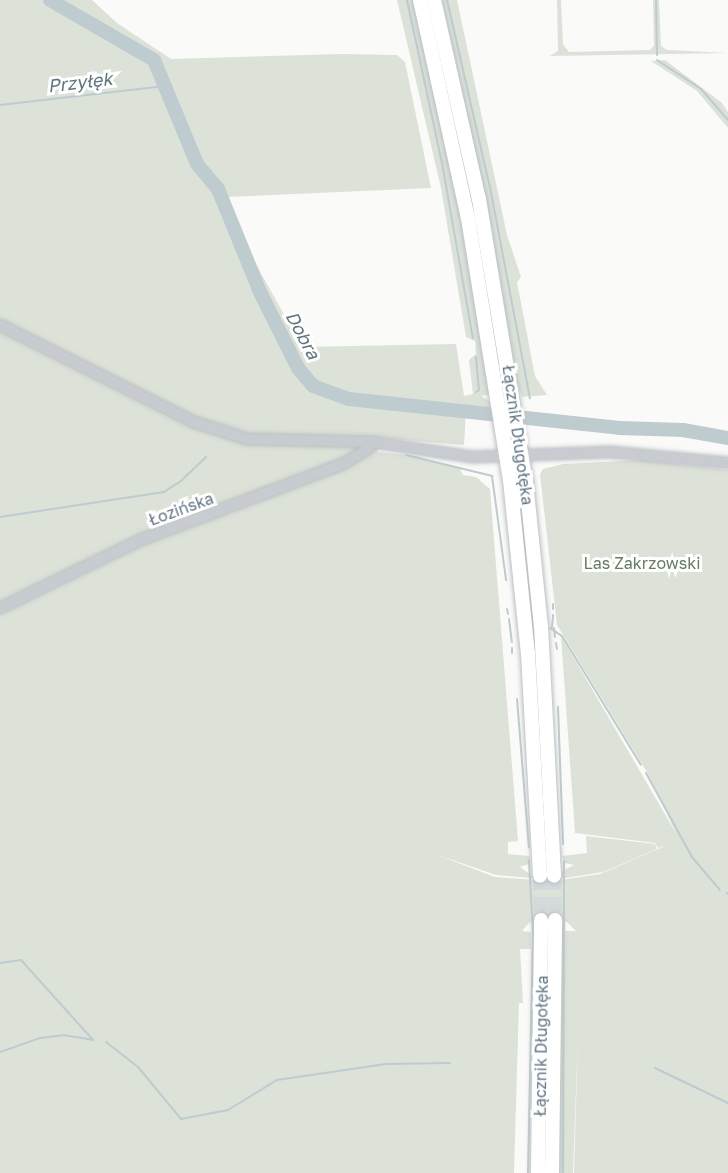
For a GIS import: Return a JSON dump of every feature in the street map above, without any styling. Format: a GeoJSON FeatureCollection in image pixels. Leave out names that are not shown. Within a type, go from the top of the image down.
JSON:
{"type":"FeatureCollection","features":[{"type":"Feature","properties":{"kind":"main road","name":"Łącznik Długołęka"},"geometry":{"type":"LineString","coordinates":[[420,0],[464,196],[506,457],[528,653],[547,876],[541,626],[519,438],[479,199],[434,0]]}},
{"type":"Feature","properties":{"kind":"main road","name":"Łącznik Długołęka"},"geometry":{"type":"LineString","coordinates":[[538,1173],[548,920],[552,1173]]}},
{"type":"Feature","properties":{"kind":"street"},"geometry":{"type":"LineString","coordinates":[[0,325],[217,431],[247,439],[372,442],[463,457],[639,453],[728,463]]}},
{"type":"Feature","properties":{"kind":"street","name":"Łozińska"},"geometry":{"type":"LineString","coordinates":[[0,608],[143,539],[343,464],[368,449],[372,442]]}},
{"type":"Feature","properties":{"kind":"green space","name":"Las Zakrzowski"},"geometry":{"type":"Polygon","coordinates":[[[0,0],[92,0],[117,23],[171,59],[341,54],[397,55],[405,62],[431,188],[226,197],[247,248],[302,347],[456,344],[464,396],[473,394],[469,360],[476,354],[475,341],[466,337],[441,188],[397,0],[413,0],[474,281],[492,394],[481,396],[490,401],[491,413],[466,411],[464,445],[380,438],[378,452],[416,456],[460,469],[463,475],[476,477],[490,489],[518,841],[508,842],[508,854],[530,856],[529,864],[520,867],[531,875],[549,878],[574,865],[565,863],[562,856],[587,853],[586,836],[655,844],[657,849],[603,872],[553,880],[496,875],[435,854],[495,877],[554,881],[600,874],[665,846],[658,848],[655,843],[575,833],[561,636],[676,833],[647,772],[557,625],[540,474],[543,469],[563,464],[641,460],[728,470],[728,1173],[574,1173],[578,1037],[573,1173],[558,1173],[562,924],[564,931],[576,931],[567,922],[547,918],[530,922],[522,931],[531,932],[531,949],[520,949],[523,1003],[519,1003],[514,1173],[0,1173],[0,0]]]}},
{"type":"Feature","properties":{"kind":"green space"},"geometry":{"type":"Polygon","coordinates":[[[442,0],[457,0],[507,235],[521,277],[517,282],[535,376],[547,395],[522,397],[518,387],[488,210],[442,0]]]}},
{"type":"Feature","properties":{"kind":"green space"},"geometry":{"type":"Polygon","coordinates":[[[557,0],[561,0],[563,44],[569,52],[650,50],[654,46],[653,0],[659,0],[661,46],[667,50],[728,53],[550,56],[558,51],[557,0]]]}},
{"type":"Feature","properties":{"kind":"green space"},"geometry":{"type":"Polygon","coordinates":[[[665,60],[722,103],[728,112],[728,128],[697,91],[651,61],[665,60]]]}},
{"type":"Feature","properties":{"kind":"waterway","name":"Dobra"},"geometry":{"type":"LineString","coordinates":[[50,0],[154,60],[197,164],[218,189],[260,292],[298,368],[313,386],[349,399],[619,428],[683,430],[728,438]]}},
{"type":"Feature","properties":{"kind":"waterway"},"geometry":{"type":"LineString","coordinates":[[407,0],[442,163],[473,338]]}},
{"type":"Feature","properties":{"kind":"waterway"},"geometry":{"type":"LineString","coordinates":[[447,0],[490,187],[530,398]]}},
{"type":"Feature","properties":{"kind":"waterway"},"geometry":{"type":"LineString","coordinates":[[656,0],[657,55]]}},
{"type":"Feature","properties":{"kind":"waterway"},"geometry":{"type":"LineString","coordinates":[[657,60],[701,89],[728,120]]}},
{"type":"Feature","properties":{"kind":"waterway","name":"Przyłęk"},"geometry":{"type":"LineString","coordinates":[[0,105],[163,86]]}},
{"type":"Feature","properties":{"kind":"waterway"},"geometry":{"type":"LineString","coordinates":[[476,357],[479,390],[476,392]]}},
{"type":"Feature","properties":{"kind":"waterway"},"geometry":{"type":"LineString","coordinates":[[406,455],[492,476],[506,580]]}},
{"type":"Feature","properties":{"kind":"waterway"},"geometry":{"type":"LineString","coordinates":[[0,517],[164,492],[181,481],[206,457]]}},
{"type":"Feature","properties":{"kind":"waterway"},"geometry":{"type":"LineString","coordinates":[[553,604],[553,609]]}},
{"type":"Feature","properties":{"kind":"waterway"},"geometry":{"type":"LineString","coordinates":[[507,609],[508,614]]}},
{"type":"Feature","properties":{"kind":"waterway"},"geometry":{"type":"LineString","coordinates":[[552,627],[553,615]]}},
{"type":"Feature","properties":{"kind":"waterway"},"geometry":{"type":"LineString","coordinates":[[509,619],[512,642]]}},
{"type":"Feature","properties":{"kind":"waterway"},"geometry":{"type":"LineString","coordinates":[[550,628],[562,636],[641,765]]}},
{"type":"Feature","properties":{"kind":"waterway"},"geometry":{"type":"LineString","coordinates":[[554,628],[555,637]]}},
{"type":"Feature","properties":{"kind":"waterway"},"geometry":{"type":"LineString","coordinates":[[556,643],[557,649]]}},
{"type":"Feature","properties":{"kind":"waterway"},"geometry":{"type":"LineString","coordinates":[[512,648],[512,653]]}},
{"type":"Feature","properties":{"kind":"waterway"},"geometry":{"type":"LineString","coordinates":[[517,699],[529,848]]}},
{"type":"Feature","properties":{"kind":"waterway"},"geometry":{"type":"LineString","coordinates":[[558,707],[563,844]]}},
{"type":"Feature","properties":{"kind":"waterway"},"geometry":{"type":"LineString","coordinates":[[646,773],[692,857],[720,890]]}},
{"type":"Feature","properties":{"kind":"waterway"},"geometry":{"type":"LineString","coordinates":[[528,1173],[533,932],[529,860]]}},
{"type":"Feature","properties":{"kind":"waterway"},"geometry":{"type":"LineString","coordinates":[[563,1173],[564,861]]}},
{"type":"Feature","properties":{"kind":"waterway"},"geometry":{"type":"LineString","coordinates":[[0,963],[21,960],[93,1040]]}},
{"type":"Feature","properties":{"kind":"waterway"},"geometry":{"type":"LineString","coordinates":[[0,1052],[40,1038],[63,1035],[93,1040]]}},
{"type":"Feature","properties":{"kind":"waterway"},"geometry":{"type":"LineString","coordinates":[[106,1042],[138,1067],[181,1119],[228,1110],[277,1080],[386,1064],[450,1063]]}},
{"type":"Feature","properties":{"kind":"waterway"},"geometry":{"type":"LineString","coordinates":[[655,1068],[728,1103]]}},
{"type":"Feature","properties":{"kind":"tunnel"},"geometry":{"type":"LineString","coordinates":[[540,876],[541,920]]}},
{"type":"Feature","properties":{"kind":"tunnel"},"geometry":{"type":"LineString","coordinates":[[554,876],[555,920]]}}]}
